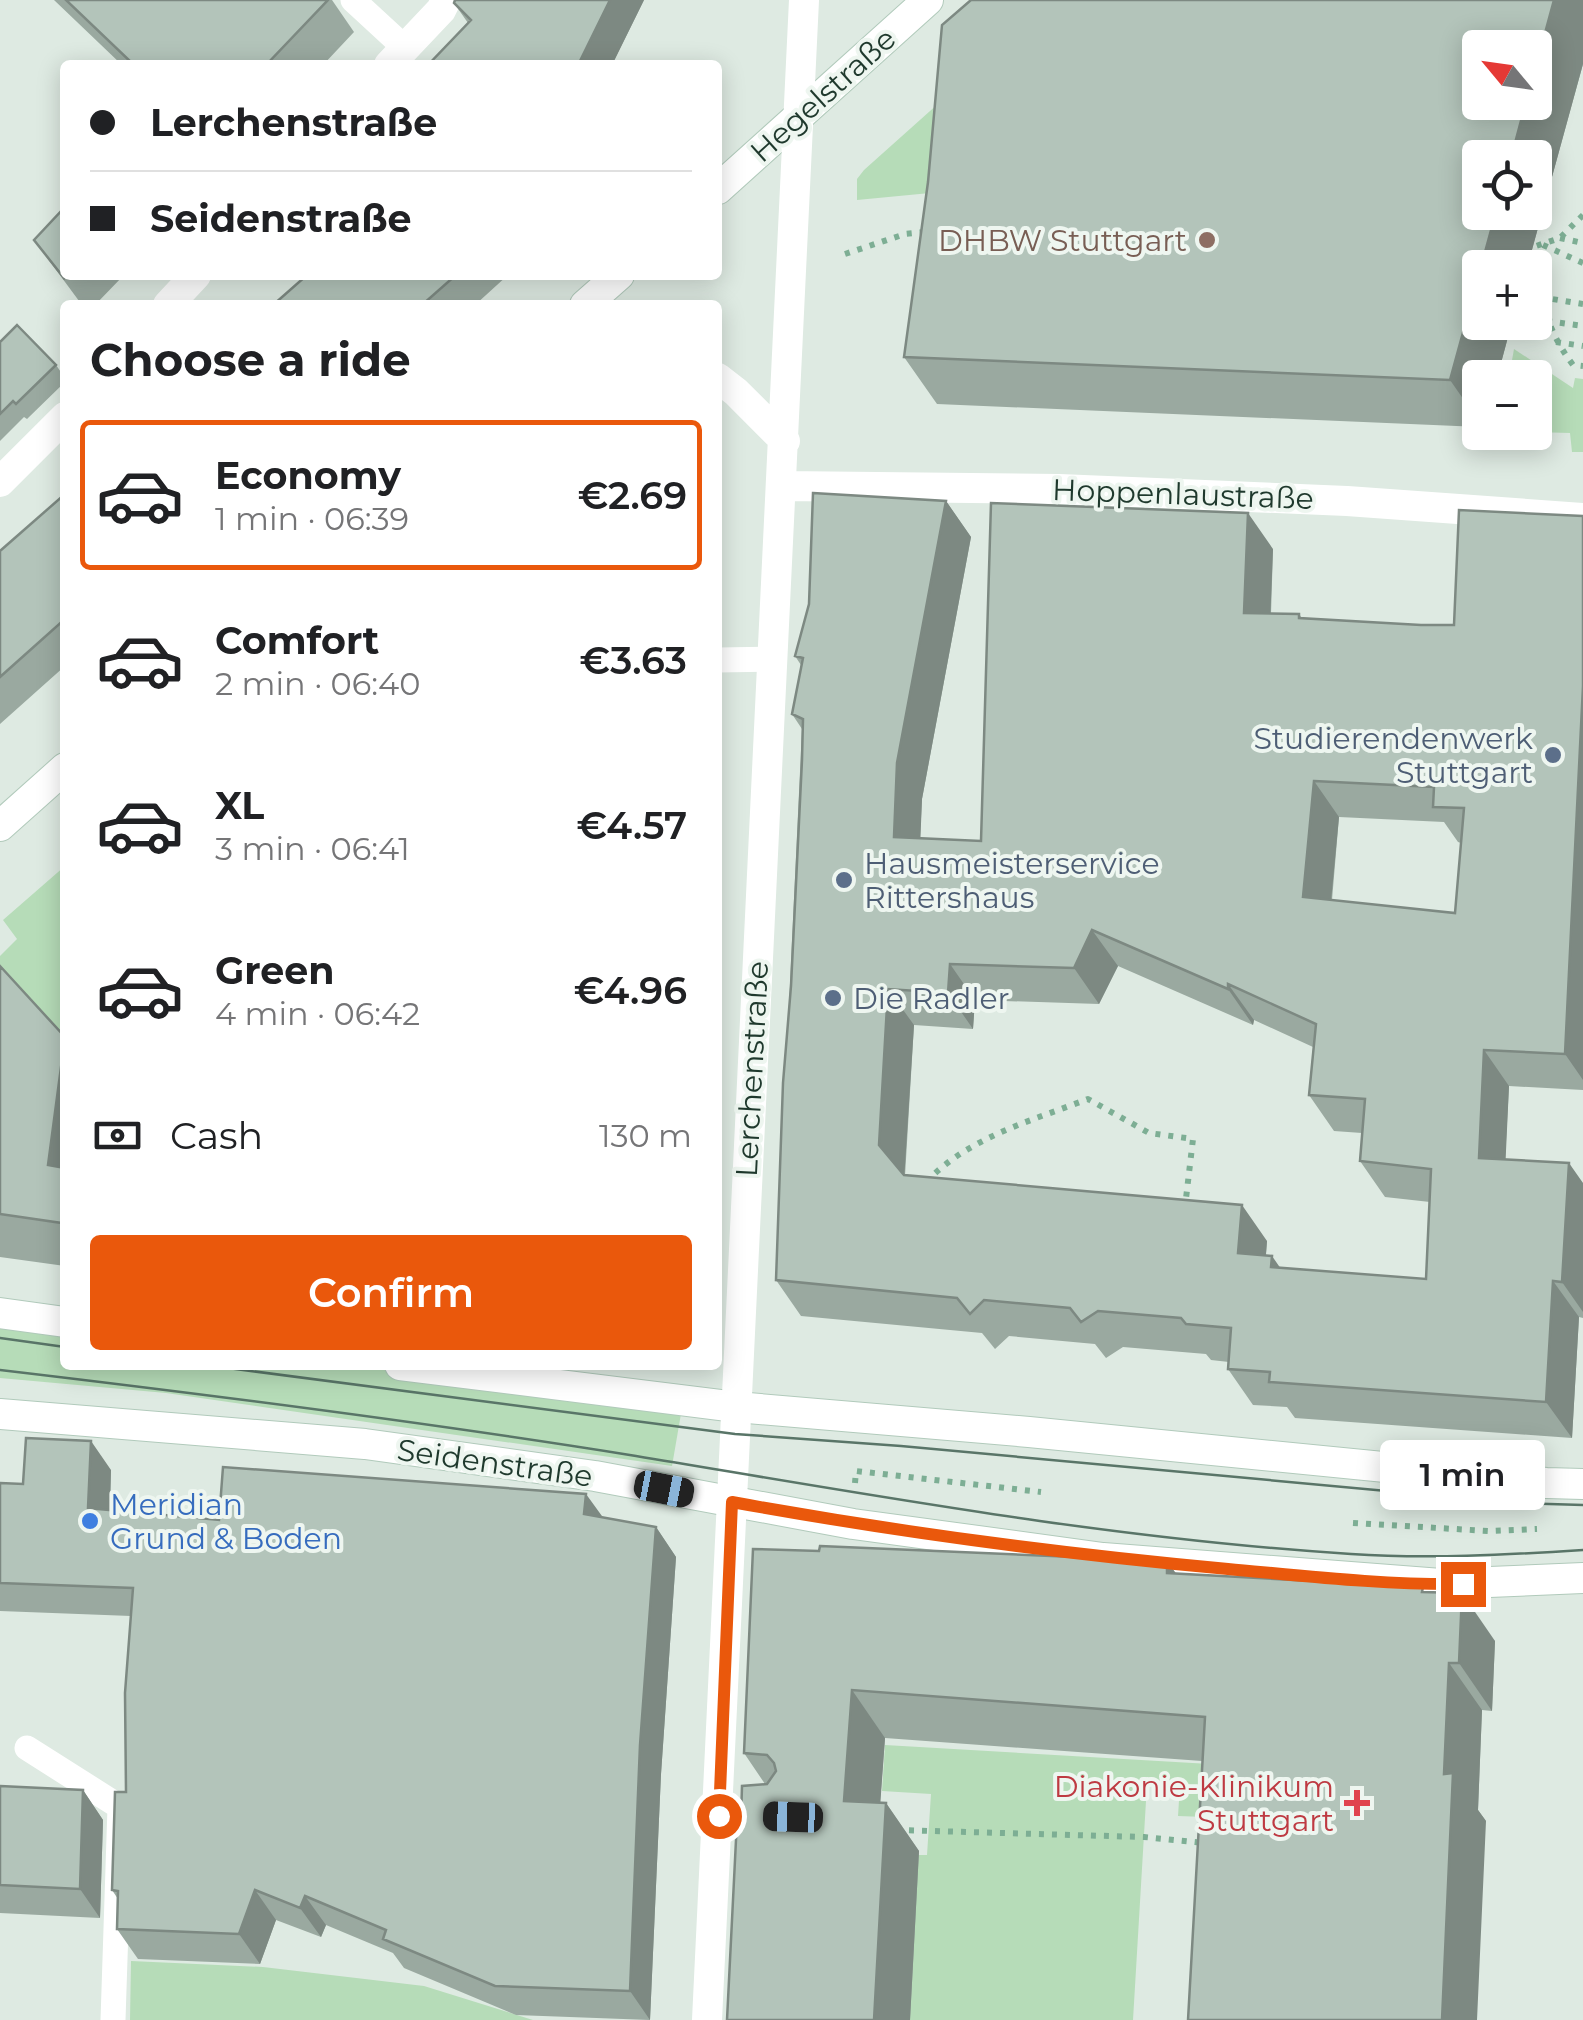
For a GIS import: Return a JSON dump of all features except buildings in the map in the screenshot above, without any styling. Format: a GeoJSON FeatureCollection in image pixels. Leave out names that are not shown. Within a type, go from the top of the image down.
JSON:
{"type":"FeatureCollection","features":[{"type":"Feature","properties":{"kind":"street"},"geometry":{"type":"LineString","coordinates":[[397,56],[446,0]]}},
{"type":"Feature","properties":{"kind":"street","name":"Lerchenstraße"},"geometry":{"type":"LineString","coordinates":[[707,2020],[734,1816],[732,1502],[804,0]]}},
{"type":"Feature","properties":{"kind":"street","name":"Hegelstraße"},"geometry":{"type":"LineString","coordinates":[[722,185],[928,0]]}},
{"type":"Feature","properties":{"kind":"street"},"geometry":{"type":"LineString","coordinates":[[173,300],[191,280]]}},
{"type":"Feature","properties":{"kind":"street"},"geometry":{"type":"LineString","coordinates":[[591,300],[613,280]]}},
{"type":"Feature","properties":{"kind":"street"},"geometry":{"type":"LineString","coordinates":[[722,381],[785,440]]}},
{"type":"Feature","properties":{"kind":"street"},"geometry":{"type":"LineString","coordinates":[[0,482],[60,422]]}},
{"type":"Feature","properties":{"kind":"street","name":"Hoppenlaustraße"},"geometry":{"type":"LineString","coordinates":[[783,486],[1116,491],[1347,501],[1583,518]]}},
{"type":"Feature","properties":{"kind":"street"},"geometry":{"type":"LineString","coordinates":[[0,826],[60,772]]}},
{"type":"Feature","properties":{"kind":"street"},"geometry":{"type":"LineString","coordinates":[[0,1313],[60,1321]]}},
{"type":"Feature","properties":{"kind":"street"},"geometry":{"type":"LineString","coordinates":[[439,1370],[736,1408],[1029,1432],[1546,1484],[1583,1484]]}},
{"type":"Feature","properties":{"kind":"street","name":"Seidenstraße"},"geometry":{"type":"LineString","coordinates":[[0,1414],[364,1444],[595,1476],[853,1524],[1102,1558],[1440,1584],[1583,1578]]}},
{"type":"Feature","properties":{"kind":"lane"},"geometry":{"type":"LineString","coordinates":[[353,0],[397,56]]}},
{"type":"Feature","properties":{"kind":"lane"},"geometry":{"type":"LineString","coordinates":[[722,660],[774,658]]}},
{"type":"Feature","properties":{"kind":"lane"},"geometry":{"type":"LineString","coordinates":[[27,1748],[120,1807],[113,2020]]}},
{"type":"Feature","properties":{"kind":"path"},"geometry":{"type":"LineString","coordinates":[[1533,250],[1560,238],[1581,220]]}},
{"type":"Feature","properties":{"kind":"path"},"geometry":{"type":"LineString","coordinates":[[845,254],[905,234],[942,231]]}},
{"type":"Feature","properties":{"kind":"path"},"geometry":{"type":"LineString","coordinates":[[1560,238],[1583,243]]}},
{"type":"Feature","properties":{"kind":"path"},"geometry":{"type":"LineString","coordinates":[[1540,244],[1583,263]]}},
{"type":"Feature","properties":{"kind":"path"},"geometry":{"type":"LineString","coordinates":[[1552,299],[1583,304]]}},
{"type":"Feature","properties":{"kind":"path"},"geometry":{"type":"LineString","coordinates":[[1552,322],[1583,326]]}},
{"type":"Feature","properties":{"kind":"path"},"geometry":{"type":"LineString","coordinates":[[1552,332],[1573,365],[1583,366]]}},
{"type":"Feature","properties":{"kind":"path"},"geometry":{"type":"LineString","coordinates":[[1556,342],[1583,346]]}},
{"type":"Feature","properties":{"kind":"path"},"geometry":{"type":"LineString","coordinates":[[915,1194],[940,1167],[988,1136],[1088,1099],[1149,1134],[1193,1138],[1184,1215]]}},
{"type":"Feature","properties":{"kind":"path"},"geometry":{"type":"LineString","coordinates":[[924,1479],[1040,1492]]}},
{"type":"Feature","properties":{"kind":"path"},"geometry":{"type":"LineString","coordinates":[[1353,1523],[1489,1531],[1541,1529]]}},
{"type":"Feature","properties":{"kind":"path"},"geometry":{"type":"LineString","coordinates":[[893,1830],[1220,1844]]}},
{"type":"Feature","properties":{"kind":"green space"},"geometry":{"type":"Polygon","coordinates":[[[958,86],[951,191],[857,200],[857,179],[864,170],[958,86]]]}},
{"type":"Feature","properties":{"kind":"green space"},"geometry":{"type":"Polygon","coordinates":[[[1514,349],[1531,360],[1512,360],[1514,349]]]}},
{"type":"Feature","properties":{"kind":"green space"},"geometry":{"type":"Polygon","coordinates":[[[1552,374],[1573,388],[1575,378],[1583,379],[1583,452],[1572,452],[1570,433],[1552,432],[1552,374]]]}},
{"type":"Feature","properties":{"kind":"green space"},"geometry":{"type":"Polygon","coordinates":[[[60,870],[60,1043],[0,977],[0,956],[17,939],[3,920],[60,870]]]}},
{"type":"Feature","properties":{"kind":"green space"},"geometry":{"type":"Polygon","coordinates":[[[0,1315],[60,1323],[60,1370],[403,1370],[682,1408],[672,1466],[166,1393],[0,1378],[0,1315]]]}},
{"type":"Feature","properties":{"kind":"green space"},"geometry":{"type":"Polygon","coordinates":[[[885,1745],[1210,1764],[1206,1817],[1178,1816],[1180,1785],[1147,1784],[1133,2020],[906,2020],[916,1855],[927,1855],[931,1794],[882,1791],[885,1745]]]}},
{"type":"Feature","properties":{"kind":"green space"},"geometry":{"type":"Polygon","coordinates":[[[131,1961],[263,1967],[424,1986],[533,2020],[130,2020],[131,1961]]]}},
{"type":"Feature","properties":{"kind":"tram line"},"geometry":{"type":"LineString","coordinates":[[0,1338],[60,1346]]}},
{"type":"Feature","properties":{"kind":"tram line"},"geometry":{"type":"LineString","coordinates":[[0,1370],[477,1432],[992,1514],[1171,1538],[1380,1555],[1467,1556],[1583,1550]]}},
{"type":"Feature","properties":{"kind":"tram line"},"geometry":{"type":"LineString","coordinates":[[243,1370],[735,1434],[1517,1503],[1583,1505]]}},
{"type":"Feature","properties":{"kind":"place","name":"DHBW Stuttgart"},"geometry":{"type":"Point","coordinates":[1207,240]}},
{"type":"Feature","properties":{"kind":"place","name":"Studierendenwerk Stuttgart"},"geometry":{"type":"Point","coordinates":[1553,755]}},
{"type":"Feature","properties":{"kind":"place","name":"Hausmeisterservice Rittershaus"},"geometry":{"type":"Point","coordinates":[844,880]}},
{"type":"Feature","properties":{"kind":"place","name":"Die Radler"},"geometry":{"type":"Point","coordinates":[833,998]}},
{"type":"Feature","properties":{"kind":"place","name":"Meridian Grund & Boden"},"geometry":{"type":"Point","coordinates":[90,1521]}},
{"type":"Feature","properties":{"kind":"place","name":"Diakonie-Klinikum Stuttgart"},"geometry":{"type":"Point","coordinates":[1357,1803]}},
{"type":"Feature","properties":{"kind":"route"},"geometry":{"type":"LineString","coordinates":[[719,1816],[732,1502],[853,1524],[1102,1558],[1376,1581],[1463,1584]]}}]}
